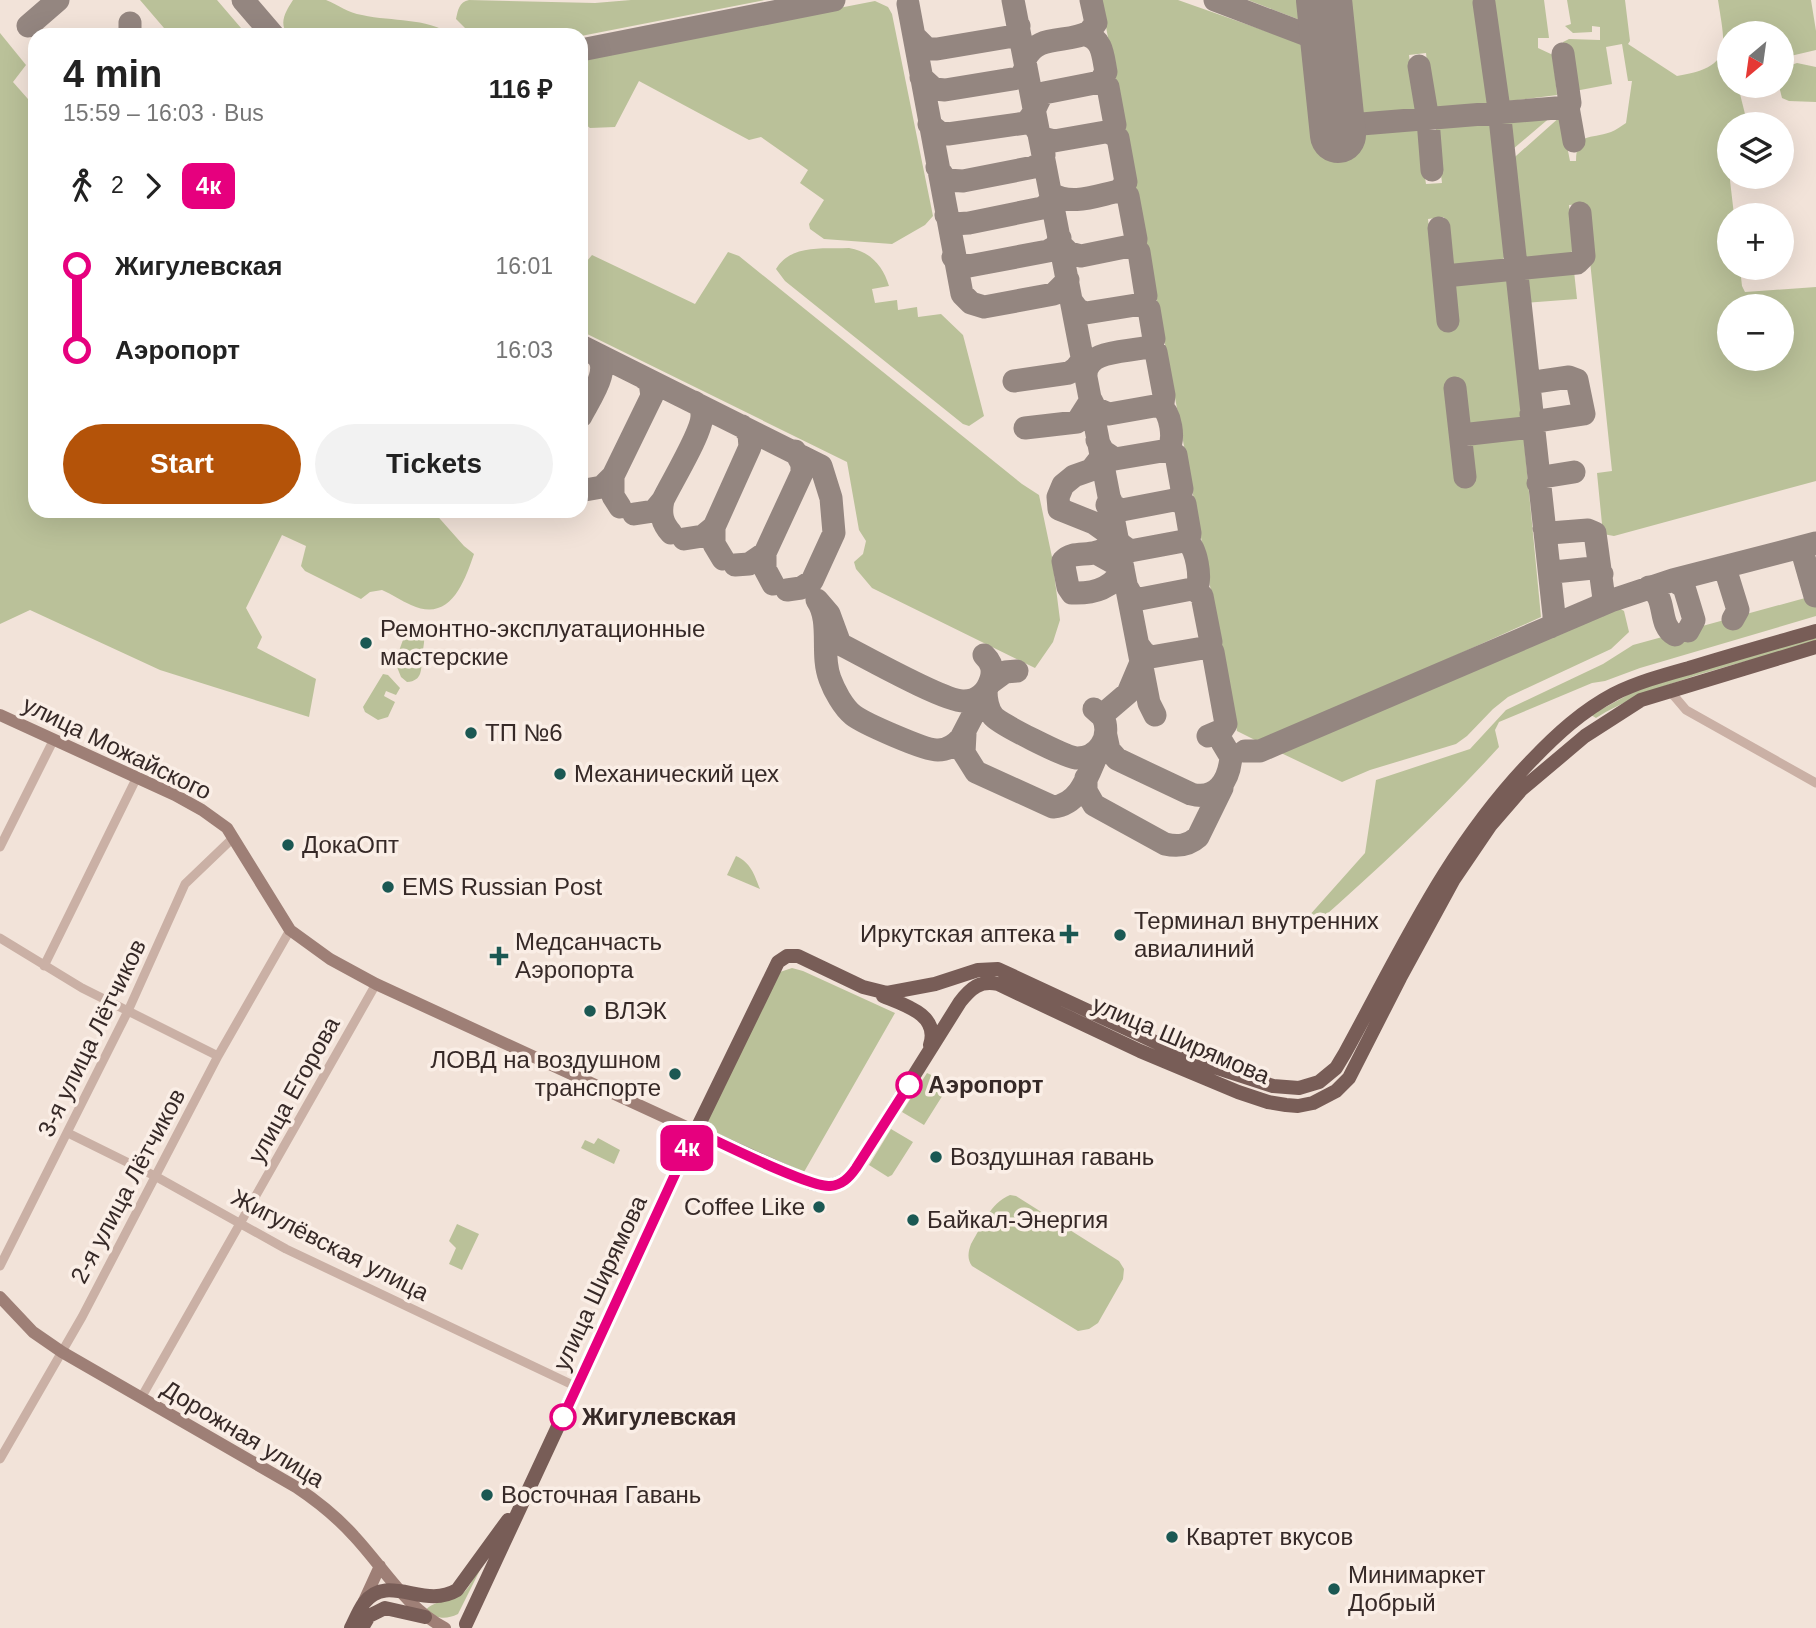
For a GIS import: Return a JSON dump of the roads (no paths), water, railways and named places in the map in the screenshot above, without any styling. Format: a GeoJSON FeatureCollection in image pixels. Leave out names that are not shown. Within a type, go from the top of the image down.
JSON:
{"type":"FeatureCollection","features":[{"type":"Feature","properties":{"kind":"main road","name":"улица Ширямова"},"geometry":{"type":"LineString","coordinates":[[527,1493],[695,1131],[778,962],[783,958],[798,956],[863,987],[877,992],[894,993],[935,984],[969,972],[998,969],[1206,1064],[1273,1086],[1311,1086],[1328,1077],[1336,1068],[1453,858],[1488,807],[1563,729],[1589,709],[1647,680],[1816,631]]}},
{"type":"Feature","properties":{"kind":"main road","name":"улица Ширямова"},"geometry":{"type":"LineString","coordinates":[[695,1131],[811,1183],[822,1186],[841,1184],[856,1168],[967,992],[976,985],[990,982],[1149,1056],[1238,1092],[1268,1102],[1298,1106],[1325,1098],[1349,1079],[1406,967],[1465,861],[1521,790],[1602,723],[1641,700],[1816,647]]}},
{"type":"Feature","properties":{"kind":"main road"},"geometry":{"type":"LineString","coordinates":[[1589,709],[1584,716],[1586,723],[1593,727],[1602,723]]}},
{"type":"Feature","properties":{"kind":"main road"},"geometry":{"type":"LineString","coordinates":[[1534,758],[1547,747],[1553,746],[1557,752],[1549,765]]}},
{"type":"Feature","properties":{"kind":"main road"},"geometry":{"type":"LineString","coordinates":[[863,987],[914,1009],[924,1018],[932,1028],[933,1036],[926,1056]]}},
{"type":"Feature","properties":{"kind":"main road"},"geometry":{"type":"LineString","coordinates":[[351,1628],[363,1604],[377,1592],[386,1589],[440,1597],[457,1590],[527,1493]]}},
{"type":"Feature","properties":{"kind":"main road"},"geometry":{"type":"LineString","coordinates":[[465,1626],[527,1493]]}},
{"type":"Feature","properties":{"kind":"main road"},"geometry":{"type":"LineString","coordinates":[[362,1628],[369,1616],[385,1608],[425,1617]]}},
{"type":"Feature","properties":{"kind":"street"},"geometry":{"type":"LineString","coordinates":[[1669,690],[1686,710],[1816,783]]}},
{"type":"Feature","properties":{"kind":"street","name":"улица Можайского"},"geometry":{"type":"LineString","coordinates":[[0,715],[137,777],[202,810],[227,828],[290,930],[330,959],[376,984],[695,1131]]}},
{"type":"Feature","properties":{"kind":"street"},"geometry":{"type":"LineString","coordinates":[[0,847],[54,739]]}},
{"type":"Feature","properties":{"kind":"street"},"geometry":{"type":"LineString","coordinates":[[44,966],[137,777]]}},
{"type":"Feature","properties":{"kind":"street","name":"3-я улица Лётчиков"},"geometry":{"type":"LineString","coordinates":[[0,1266],[128,1011],[185,884],[233,838]]}},
{"type":"Feature","properties":{"kind":"street","name":"2-я улица Лётчиков"},"geometry":{"type":"LineString","coordinates":[[0,1459],[62,1352],[218,1056],[290,930]]}},
{"type":"Feature","properties":{"kind":"street"},"geometry":{"type":"LineString","coordinates":[[0,938],[44,966],[218,1056]]}},
{"type":"Feature","properties":{"kind":"street","name":"улица Егорова"},"geometry":{"type":"LineString","coordinates":[[141,1398],[376,984]]}},
{"type":"Feature","properties":{"kind":"street","name":"Жигулёвская улица"},"geometry":{"type":"LineString","coordinates":[[68,1133],[155,1176],[295,1254],[577,1387]]}},
{"type":"Feature","properties":{"kind":"street","name":"Дорожная улица"},"geometry":{"type":"LineString","coordinates":[[0,1297],[33,1332],[62,1352],[299,1489],[336,1518],[425,1617],[445,1628]]}},
{"type":"Feature","properties":{"kind":"street"},"geometry":{"type":"LineString","coordinates":[[363,1604],[380,1566]]}},
{"type":"Feature","properties":{"kind":"place","name":"Ремонтно-эксплуатационные мастерские"},"geometry":{"type":"Point","coordinates":[366,643]}},
{"type":"Feature","properties":{"kind":"place","name":"ТП №6"},"geometry":{"type":"Point","coordinates":[471,733]}},
{"type":"Feature","properties":{"kind":"place","name":"Механический цех"},"geometry":{"type":"Point","coordinates":[560,774]}},
{"type":"Feature","properties":{"kind":"place","name":"ДокаОпт"},"geometry":{"type":"Point","coordinates":[288,845]}},
{"type":"Feature","properties":{"kind":"place","name":"EMS Russian Рost"},"geometry":{"type":"Point","coordinates":[388,887]}},
{"type":"Feature","properties":{"kind":"place","name":"Иркутская аптека"},"geometry":{"type":"Point","coordinates":[1069,934]}},
{"type":"Feature","properties":{"kind":"place","name":"Терминал внутренних авиалиний"},"geometry":{"type":"Point","coordinates":[1120,935]}},
{"type":"Feature","properties":{"kind":"place","name":"Медсанчасть Аэропорта"},"geometry":{"type":"Point","coordinates":[499,956]}},
{"type":"Feature","properties":{"kind":"place","name":"ВЛЭК"},"geometry":{"type":"Point","coordinates":[590,1011]}},
{"type":"Feature","properties":{"kind":"place","name":"ЛОВД на воздушном транспорте"},"geometry":{"type":"Point","coordinates":[675,1074]}},
{"type":"Feature","properties":{"kind":"place","name":"Аэропорт"},"geometry":{"type":"Point","coordinates":[909,1085]}},
{"type":"Feature","properties":{"kind":"place","name":"Воздушная гавань"},"geometry":{"type":"Point","coordinates":[936,1157]}},
{"type":"Feature","properties":{"kind":"place","name":"Coffee Like"},"geometry":{"type":"Point","coordinates":[819,1207]}},
{"type":"Feature","properties":{"kind":"place","name":"Байкал-Энергия"},"geometry":{"type":"Point","coordinates":[913,1220]}},
{"type":"Feature","properties":{"kind":"place","name":"Жигулевская"},"geometry":{"type":"Point","coordinates":[563,1417]}},
{"type":"Feature","properties":{"kind":"place","name":"Восточная Гавань"},"geometry":{"type":"Point","coordinates":[487,1495]}},
{"type":"Feature","properties":{"kind":"place","name":"Квартет вкусов"},"geometry":{"type":"Point","coordinates":[1172,1537]}},
{"type":"Feature","properties":{"kind":"place","name":"Минимаркет Добрый"},"geometry":{"type":"Point","coordinates":[1334,1589]}}]}
